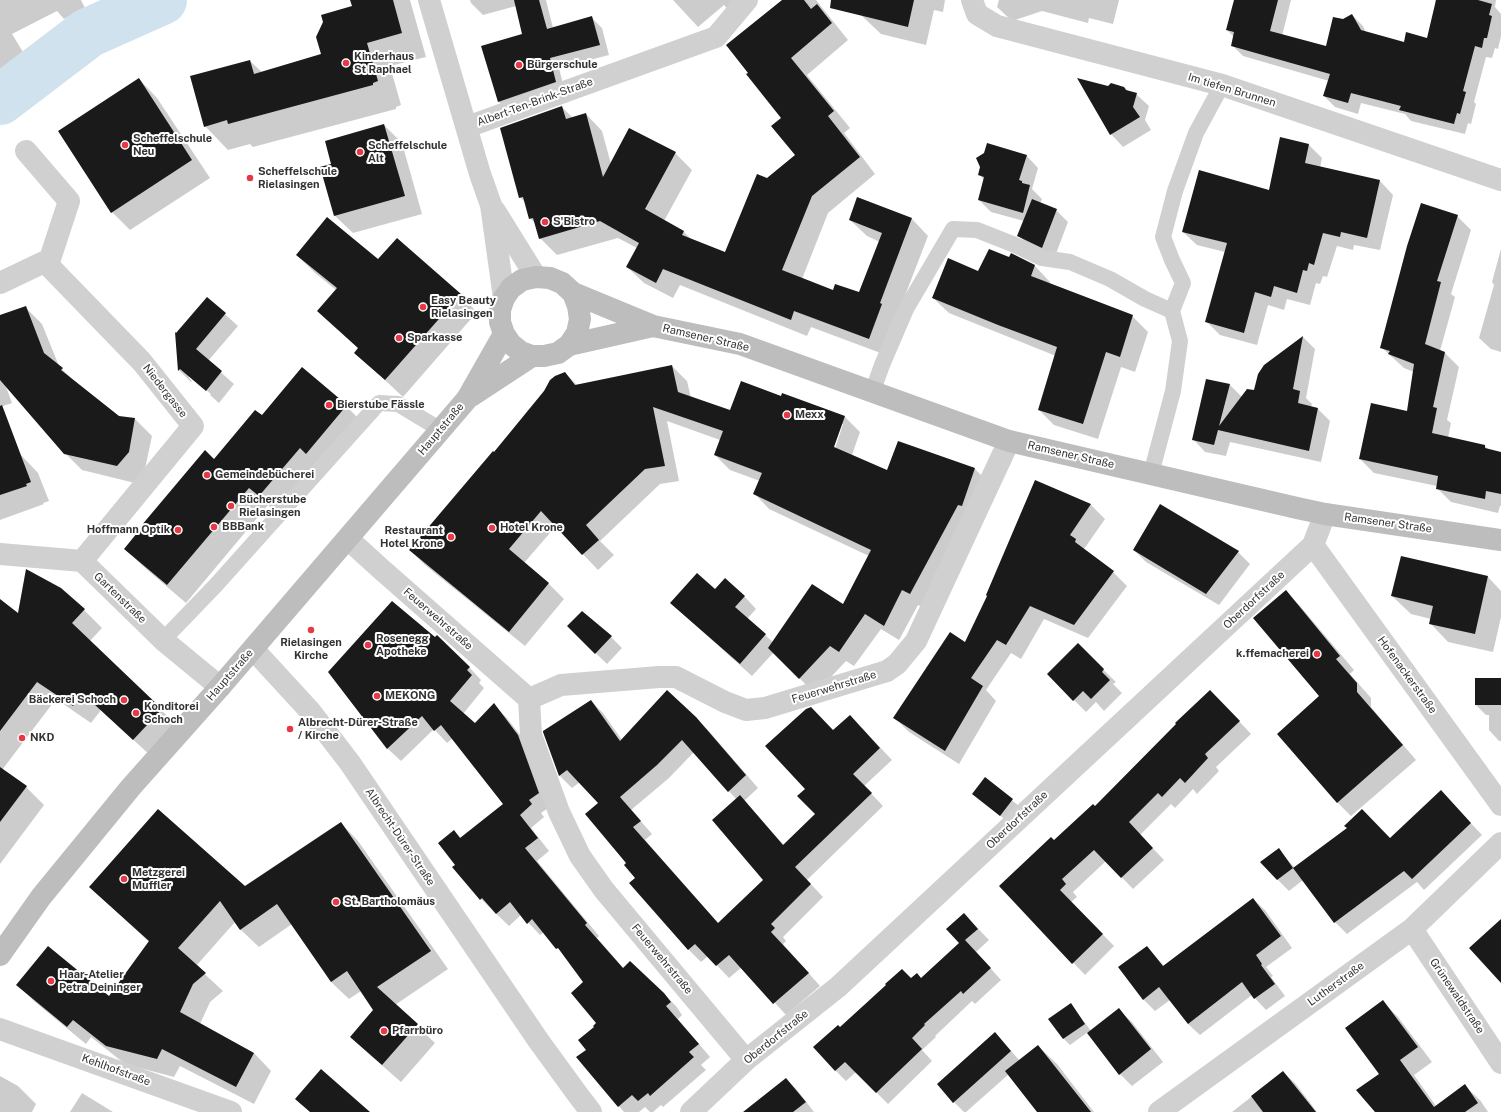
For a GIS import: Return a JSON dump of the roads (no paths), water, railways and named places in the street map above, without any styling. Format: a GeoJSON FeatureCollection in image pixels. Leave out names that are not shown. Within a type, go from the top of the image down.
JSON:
{"type":"FeatureCollection","features":[{"type":"Feature","properties":{"kind":"main road"},"geometry":{"type":"LineString","coordinates":[[536,276],[556,280],[562,283],[572,293],[578,306],[580,319],[577,333],[569,344],[558,352],[544,356],[532,356],[520,352],[511,344],[504,334],[500,322],[500,310],[504,298],[511,288],[522,280],[536,276]]}},
{"type":"Feature","properties":{"kind":"main road","name":"Ramsener Straße"},"geometry":{"type":"LineString","coordinates":[[572,293],[653,326],[740,344],[872,393],[1009,441],[1325,514],[1501,540]]}},
{"type":"Feature","properties":{"kind":"main road","name":"Ramsener Straße"},"geometry":{"type":"LineString","coordinates":[[569,344],[653,326]]}},
{"type":"Feature","properties":{"kind":"main road"},"geometry":{"type":"LineString","coordinates":[[467,399],[504,334]]}},
{"type":"Feature","properties":{"kind":"main road"},"geometry":{"type":"LineString","coordinates":[[467,399],[532,356]]}},
{"type":"Feature","properties":{"kind":"main road","name":"Hauptstraße"},"geometry":{"type":"LineString","coordinates":[[0,955],[41,897],[131,787],[253,649],[467,399]]}},
{"type":"Feature","properties":{"kind":"street","name":"Albert-Ten-Brink-Straße"},"geometry":{"type":"LineString","coordinates":[[429,0],[491,205],[504,298]]}},
{"type":"Feature","properties":{"kind":"street","name":"Albert-Ten-Brink-Straße"},"geometry":{"type":"LineString","coordinates":[[467,127],[716,37],[747,0]]}},
{"type":"Feature","properties":{"kind":"street","name":"Im tiefen Brunnen"},"geometry":{"type":"LineString","coordinates":[[972,0],[977,14],[997,26],[1222,86],[1500,176]]}},
{"type":"Feature","properties":{"kind":"street"},"geometry":{"type":"LineString","coordinates":[[0,283],[44,262],[48,265],[69,201],[26,151]]}},
{"type":"Feature","properties":{"kind":"street","name":"Albert-Ten-Brink-Straße"},"geometry":{"type":"LineString","coordinates":[[491,205],[536,276]]}},
{"type":"Feature","properties":{"kind":"street","name":"Niedergasse"},"geometry":{"type":"LineString","coordinates":[[48,265],[142,362],[193,426],[82,561]]}},
{"type":"Feature","properties":{"kind":"street","name":"Feuerwehrstraße"},"geometry":{"type":"LineString","coordinates":[[529,698],[561,685],[660,677],[676,678],[725,702],[746,710],[765,708],[887,671],[897,664],[916,641],[1009,441]]}},
{"type":"Feature","properties":{"kind":"street","name":"Oberdorfstraße"},"geometry":{"type":"LineString","coordinates":[[691,1112],[746,1060],[838,987],[1313,545],[1325,514]]}},
{"type":"Feature","properties":{"kind":"street","name":"Feuerwehrstraße"},"geometry":{"type":"LineString","coordinates":[[348,538],[381,569],[529,698],[532,735],[559,812],[580,856],[604,890],[746,1060]]}},
{"type":"Feature","properties":{"kind":"street","name":"Hofenackerstraße"},"geometry":{"type":"LineString","coordinates":[[1313,545],[1501,805]]}},
{"type":"Feature","properties":{"kind":"street"},"geometry":{"type":"LineString","coordinates":[[0,554],[82,561]]}},
{"type":"Feature","properties":{"kind":"street","name":"Gartenstraße"},"geometry":{"type":"LineString","coordinates":[[82,561],[163,640],[220,687]]}},
{"type":"Feature","properties":{"kind":"street","name":"Albrecht-Dürer-Straße"},"geometry":{"type":"LineString","coordinates":[[253,649],[310,711],[350,763],[538,1040],[592,1112]]}},
{"type":"Feature","properties":{"kind":"street","name":"Lutherstraße"},"geometry":{"type":"LineString","coordinates":[[1159,1112],[1412,929],[1501,843]]}},
{"type":"Feature","properties":{"kind":"street","name":"Grünewaldstraße"},"geometry":{"type":"LineString","coordinates":[[1412,929],[1501,1063]]}},
{"type":"Feature","properties":{"kind":"street","name":"Kehlhofstraße"},"geometry":{"type":"LineString","coordinates":[[0,1029],[231,1112]]}},
{"type":"Feature","properties":{"kind":"lane"},"geometry":{"type":"LineString","coordinates":[[1152,474],[1173,391],[1180,341],[1172,311],[1184,283],[1172,260],[1163,237],[1175,191],[1196,132],[1222,86]]}},
{"type":"Feature","properties":{"kind":"lane"},"geometry":{"type":"LineString","coordinates":[[872,393],[882,365],[906,309],[953,229],[976,230],[1015,244],[1042,258],[1070,262],[1110,279],[1145,299],[1172,311]]}},
{"type":"Feature","properties":{"kind":"lane"},"geometry":{"type":"LineString","coordinates":[[163,640],[216,585],[379,403],[398,404],[441,430]]}},
{"type":"Feature","properties":{"kind":"waterway"},"geometry":{"type":"LineString","coordinates":[[0,100],[88,33],[162,0]]}},
{"type":"Feature","properties":{"kind":"place","name":"Kinderhaus St Raphael"},"geometry":{"type":"Point","coordinates":[346,63]}},
{"type":"Feature","properties":{"kind":"place","name":"Bürgerschule"},"geometry":{"type":"Point","coordinates":[519,65]}},
{"type":"Feature","properties":{"kind":"place","name":"Scheffelschule Neu"},"geometry":{"type":"Point","coordinates":[125,145]}},
{"type":"Feature","properties":{"kind":"place","name":"Scheffelschule Alt"},"geometry":{"type":"Point","coordinates":[360,152]}},
{"type":"Feature","properties":{"kind":"place","name":"Scheffelschule Rielasingen"},"geometry":{"type":"Point","coordinates":[250,178]}},
{"type":"Feature","properties":{"kind":"place","name":"S'Bistro"},"geometry":{"type":"Point","coordinates":[545,222]}},
{"type":"Feature","properties":{"kind":"place","name":"Easy Beauty Rielasingen"},"geometry":{"type":"Point","coordinates":[423,307]}},
{"type":"Feature","properties":{"kind":"place","name":"Sparkasse"},"geometry":{"type":"Point","coordinates":[399,338]}},
{"type":"Feature","properties":{"kind":"place","name":"Bierstube Fässle"},"geometry":{"type":"Point","coordinates":[329,405]}},
{"type":"Feature","properties":{"kind":"place","name":"Mexx"},"geometry":{"type":"Point","coordinates":[787,415]}},
{"type":"Feature","properties":{"kind":"place","name":"Gemeindebücherei"},"geometry":{"type":"Point","coordinates":[207,475]}},
{"type":"Feature","properties":{"kind":"place","name":"Bücherstube Rielasingen"},"geometry":{"type":"Point","coordinates":[231,506]}},
{"type":"Feature","properties":{"kind":"place","name":"BBBank"},"geometry":{"type":"Point","coordinates":[214,527]}},
{"type":"Feature","properties":{"kind":"place","name":"Hotel Krone"},"geometry":{"type":"Point","coordinates":[492,528]}},
{"type":"Feature","properties":{"kind":"place","name":"Hoffmann Optik"},"geometry":{"type":"Point","coordinates":[178,530]}},
{"type":"Feature","properties":{"kind":"place","name":"Restaurant Hotel Krone"},"geometry":{"type":"Point","coordinates":[451,537]}},
{"type":"Feature","properties":{"kind":"place","name":"Rielasingen Kirche"},"geometry":{"type":"Point","coordinates":[311,630]}},
{"type":"Feature","properties":{"kind":"place","name":"Rosenegg Apotheke"},"geometry":{"type":"Point","coordinates":[368,645]}},
{"type":"Feature","properties":{"kind":"place","name":"k.ffemacherei"},"geometry":{"type":"Point","coordinates":[1317,654]}},
{"type":"Feature","properties":{"kind":"place","name":"MEKONG"},"geometry":{"type":"Point","coordinates":[377,696]}},
{"type":"Feature","properties":{"kind":"place","name":"Bäckerei Schoch"},"geometry":{"type":"Point","coordinates":[124,700]}},
{"type":"Feature","properties":{"kind":"place","name":"Konditorei Schoch"},"geometry":{"type":"Point","coordinates":[136,713]}},
{"type":"Feature","properties":{"kind":"place","name":"Albrecht-Dürer-Straße / Kirche"},"geometry":{"type":"Point","coordinates":[290,729]}},
{"type":"Feature","properties":{"kind":"place","name":"NKD"},"geometry":{"type":"Point","coordinates":[22,738]}},
{"type":"Feature","properties":{"kind":"place","name":"Metzgerei Muffler"},"geometry":{"type":"Point","coordinates":[124,879]}},
{"type":"Feature","properties":{"kind":"place","name":"St. Bartholomäus"},"geometry":{"type":"Point","coordinates":[336,902]}},
{"type":"Feature","properties":{"kind":"place","name":"Haar-Atelier Petra Deininger"},"geometry":{"type":"Point","coordinates":[51,981]}},
{"type":"Feature","properties":{"kind":"place","name":"Pfarrbüro"},"geometry":{"type":"Point","coordinates":[384,1031]}}]}
